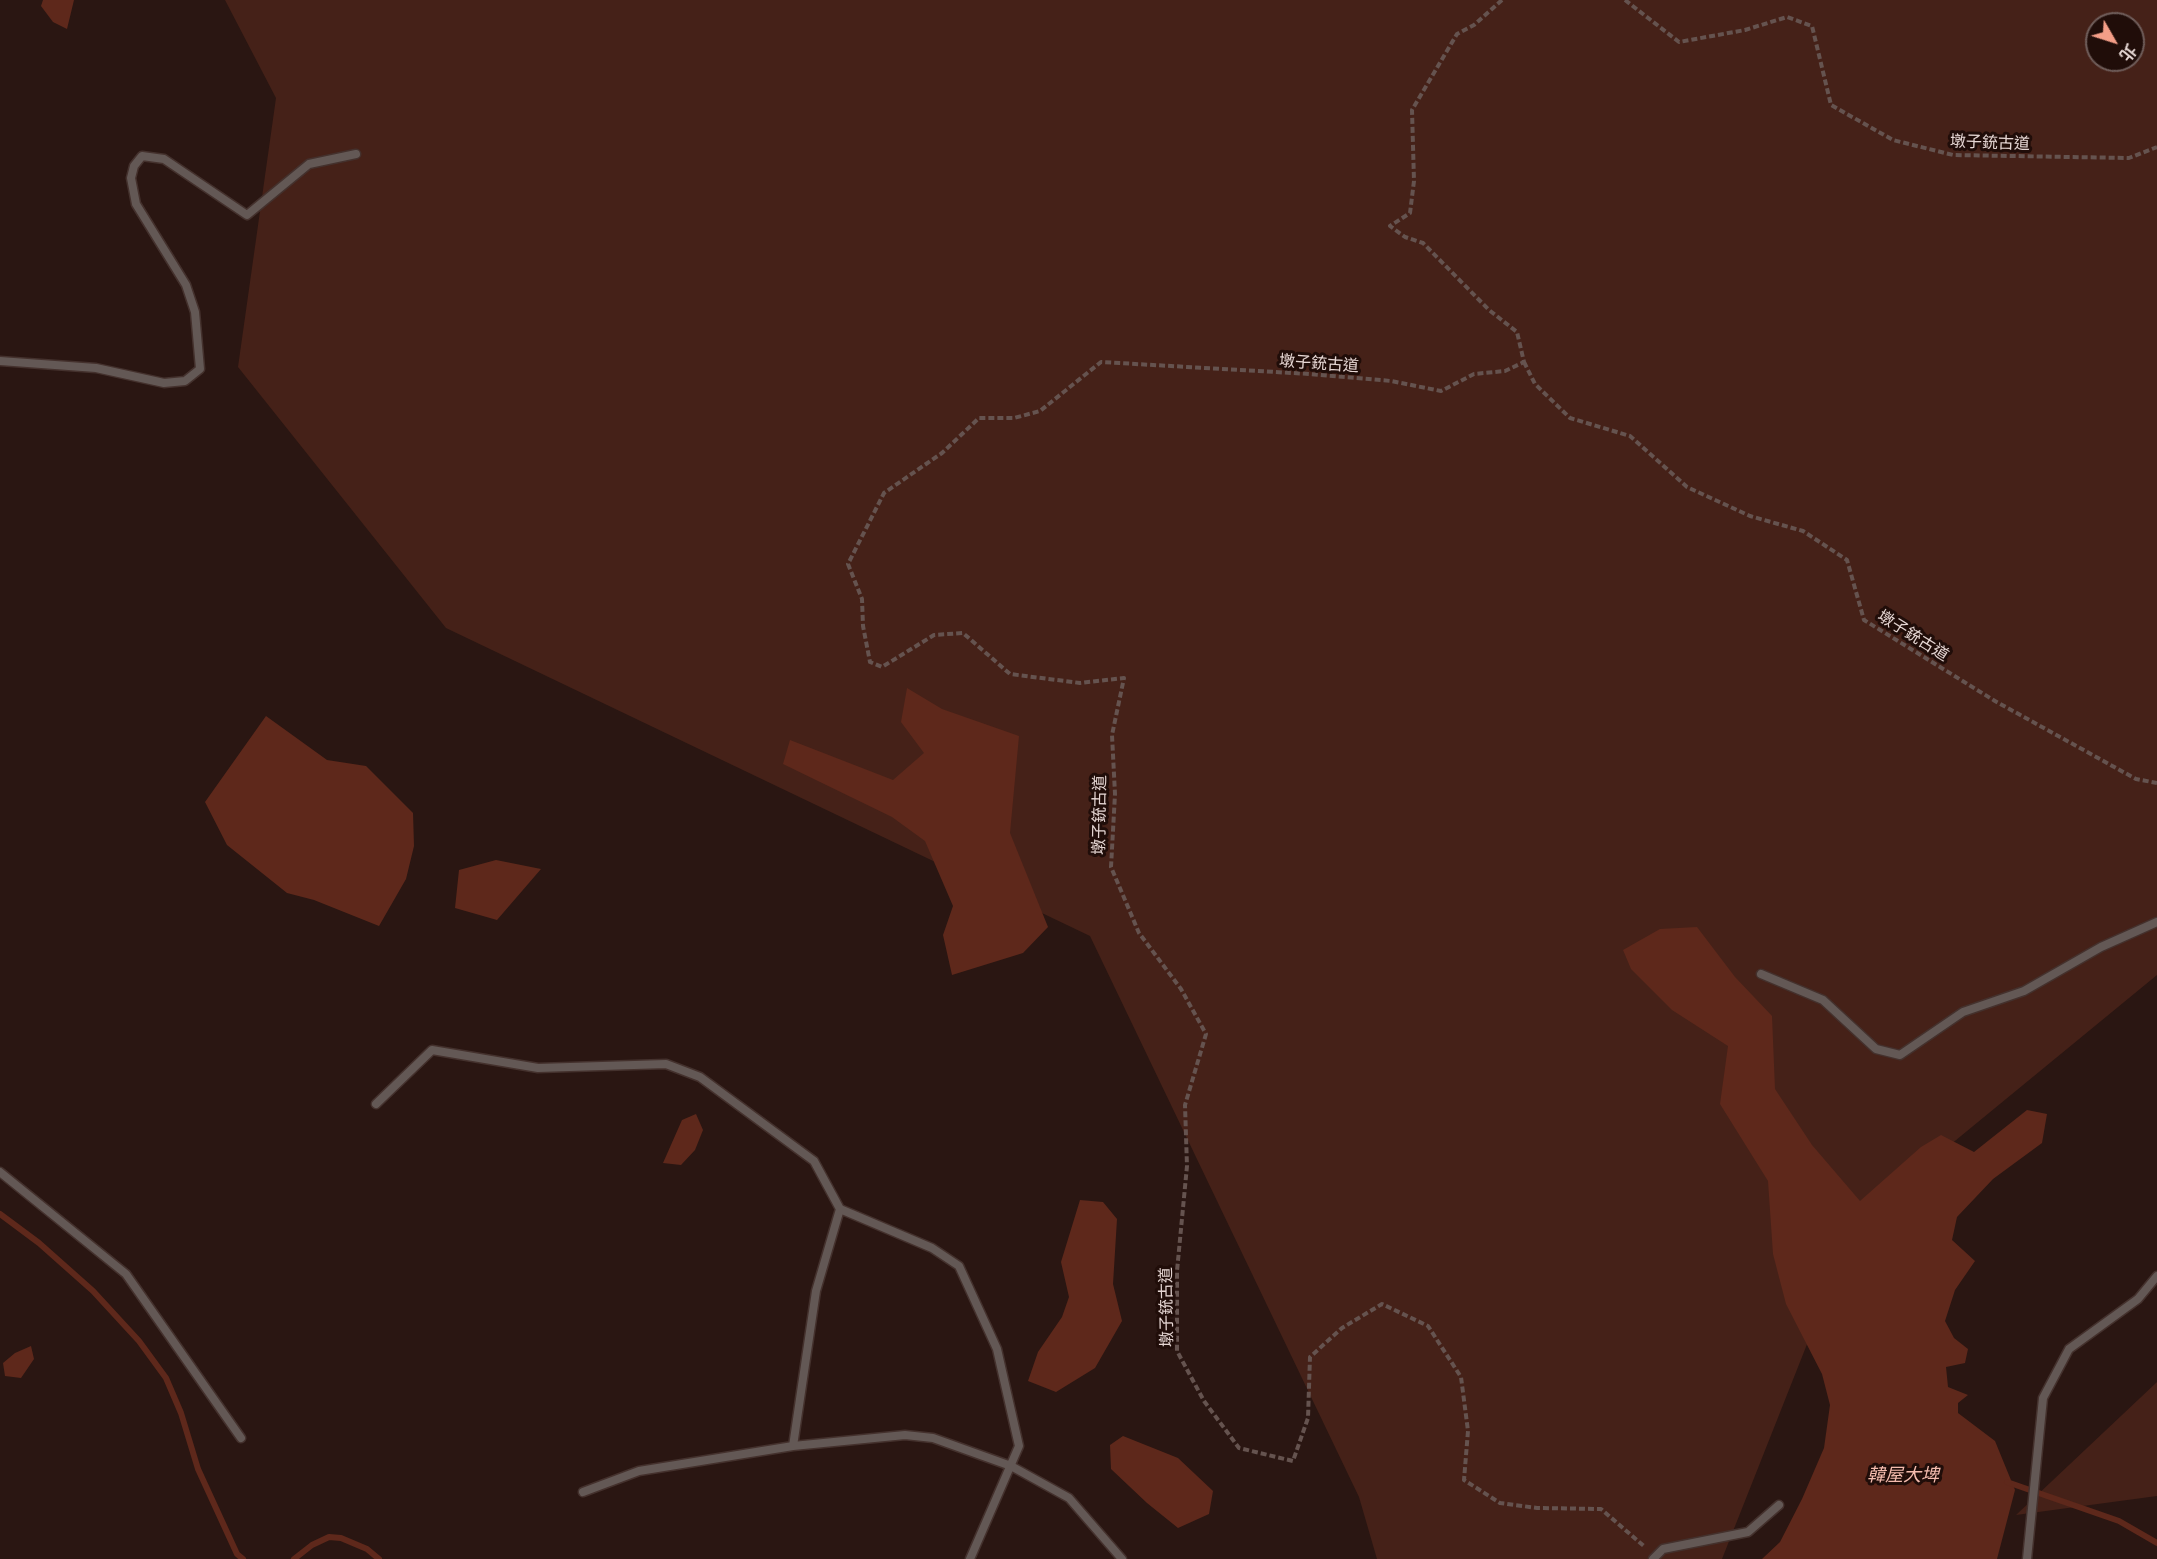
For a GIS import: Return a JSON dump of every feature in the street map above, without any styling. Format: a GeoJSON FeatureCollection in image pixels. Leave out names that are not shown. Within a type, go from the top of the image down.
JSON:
{"type":"FeatureCollection","features":[{"type":"Feature","properties":{"kind":"lane"},"geometry":{"type":"LineString","coordinates":[[0,361],[96,368],[164,383],[185,381],[200,369],[195,312],[186,285],[136,204],[131,178],[134,166],[142,156],[164,159],[247,215],[309,164],[356,154]]}},
{"type":"Feature","properties":{"kind":"lane"},"geometry":{"type":"LineString","coordinates":[[1761,974],[1823,1000],[1876,1049],[1900,1055],[1963,1012],[2024,991],[2101,947],[2157,922]]}},
{"type":"Feature","properties":{"kind":"lane"},"geometry":{"type":"LineString","coordinates":[[376,1104],[432,1050],[538,1068],[666,1064],[700,1077],[814,1161],[840,1209],[932,1248],[959,1266],[997,1349],[1019,1446],[970,1559]]}},
{"type":"Feature","properties":{"kind":"lane"},"geometry":{"type":"LineString","coordinates":[[0,1172],[126,1274],[241,1438]]}},
{"type":"Feature","properties":{"kind":"lane"},"geometry":{"type":"LineString","coordinates":[[793,1446],[816,1291],[840,1209]]}},
{"type":"Feature","properties":{"kind":"lane"},"geometry":{"type":"LineString","coordinates":[[2027,1559],[2043,1398],[2069,1349],[2138,1299],[2157,1276]]}},
{"type":"Feature","properties":{"kind":"lane"},"geometry":{"type":"LineString","coordinates":[[583,1492],[639,1471],[793,1446],[905,1435],[933,1438],[1011,1466],[1069,1498],[1122,1559]]}},
{"type":"Feature","properties":{"kind":"lane"},"geometry":{"type":"LineString","coordinates":[[1654,1558],[1663,1549],[1748,1532],[1779,1506]]}},
{"type":"Feature","properties":{"kind":"path","name":"墩子銃古道"},"geometry":{"type":"LineString","coordinates":[[1502,0],[1474,25],[1457,34],[1412,110],[1414,181],[1410,213],[1390,226],[1405,237],[1424,243],[1482,303],[1517,332],[1524,362],[1535,384],[1570,418],[1630,436],[1687,487],[1750,516],[1803,531],[1847,560],[1864,620],[1995,701],[2136,779],[2157,783]]}},
{"type":"Feature","properties":{"kind":"path","name":"墩子銃古道"},"geometry":{"type":"LineString","coordinates":[[1625,0],[1679,42],[1746,30],[1787,16],[1812,26],[1831,105],[1893,140],[1953,155],[2129,158],[2157,147]]}},
{"type":"Feature","properties":{"kind":"path","name":"墩子銃古道"},"geometry":{"type":"LineString","coordinates":[[1524,362],[1505,372],[1474,374],[1442,391],[1391,381],[1310,374],[1101,362],[1040,411],[1014,418],[979,418],[942,453],[884,493],[848,564],[862,598],[863,626],[870,662],[882,667],[934,635],[963,633],[1010,674],[1080,683],[1124,678],[1112,735],[1114,794],[1111,867],[1139,933],[1181,989],[1206,1034],[1185,1105],[1187,1166],[1177,1271],[1177,1351],[1204,1401],[1239,1448],[1293,1461],[1308,1418],[1310,1357],[1342,1328],[1382,1304],[1428,1326],[1461,1377],[1468,1431],[1464,1480],[1500,1503],[1537,1508],[1601,1509],[1654,1558]]}},
{"type":"Feature","properties":{"kind":"shaded area"},"geometry":{"type":"Polygon","coordinates":[[[225,0],[2157,0],[2157,975],[1855,1223],[1722,1559],[1377,1559],[1359,1497],[1090,936],[446,628],[238,367],[276,98],[225,0]]]}},
{"type":"Feature","properties":{"kind":"shaded area"},"geometry":{"type":"Polygon","coordinates":[[[2157,1382],[2157,1496],[2016,1515],[2157,1382]]]}},
{"type":"Feature","properties":{"kind":"water"},"geometry":{"type":"Polygon","coordinates":[[[43,0],[74,0],[67,29],[53,22],[41,6],[43,0]]]}},
{"type":"Feature","properties":{"kind":"water"},"geometry":{"type":"Polygon","coordinates":[[[907,688],[942,709],[1019,736],[1010,833],[1048,927],[1023,953],[952,975],[943,935],[953,906],[925,841],[892,817],[783,764],[790,740],[893,780],[924,753],[901,722],[907,688]]]}},
{"type":"Feature","properties":{"kind":"water"},"geometry":{"type":"Polygon","coordinates":[[[266,716],[327,760],[366,766],[413,813],[414,846],[406,879],[379,926],[314,900],[287,893],[227,845],[205,802],[266,716]]]}},
{"type":"Feature","properties":{"kind":"water"},"geometry":{"type":"Polygon","coordinates":[[[496,860],[541,869],[497,920],[455,908],[459,870],[496,860]]]}},
{"type":"Feature","properties":{"kind":"water","name":"韓屋大埤"},"geometry":{"type":"Polygon","coordinates":[[[1697,927],[1735,977],[1772,1016],[1775,1089],[1812,1145],[1860,1201],[1921,1147],[1941,1135],[1974,1152],[2027,1110],[2047,1114],[2042,1143],[1993,1179],[1957,1217],[1952,1240],[1975,1261],[1955,1290],[1945,1321],[1954,1338],[1968,1349],[1965,1363],[1946,1367],[1948,1387],[1968,1395],[1958,1403],[1958,1413],[1995,1441],[2015,1490],[1997,1559],[1762,1559],[1780,1542],[1802,1499],[1824,1448],[1830,1405],[1822,1374],[1786,1304],[1773,1254],[1768,1181],[1720,1104],[1728,1046],[1672,1010],[1631,969],[1623,950],[1660,929],[1697,927]]]}},
{"type":"Feature","properties":{"kind":"water"},"geometry":{"type":"Polygon","coordinates":[[[696,1114],[703,1130],[695,1150],[681,1165],[663,1163],[682,1120],[696,1114]]]}},
{"type":"Feature","properties":{"kind":"water"},"geometry":{"type":"Polygon","coordinates":[[[1080,1200],[1103,1202],[1117,1219],[1113,1284],[1122,1321],[1095,1368],[1056,1392],[1028,1381],[1038,1352],[1062,1317],[1069,1297],[1061,1262],[1080,1200]]]}},
{"type":"Feature","properties":{"kind":"water"},"geometry":{"type":"Polygon","coordinates":[[[31,1346],[34,1359],[21,1378],[5,1376],[3,1363],[15,1353],[31,1346]]]}},
{"type":"Feature","properties":{"kind":"water"},"geometry":{"type":"Polygon","coordinates":[[[1123,1436],[1178,1458],[1213,1491],[1209,1514],[1178,1528],[1147,1503],[1111,1469],[1110,1445],[1123,1436]]]}},
{"type":"Feature","properties":{"kind":"waterway"},"geometry":{"type":"LineString","coordinates":[[0,1214],[39,1243],[93,1291],[139,1341],[166,1378],[181,1413],[198,1469],[237,1554],[243,1559]]}},
{"type":"Feature","properties":{"kind":"waterway"},"geometry":{"type":"LineString","coordinates":[[2007,1482],[2119,1521],[2157,1543]]}},
{"type":"Feature","properties":{"kind":"waterway"},"geometry":{"type":"LineString","coordinates":[[294,1559],[312,1545],[329,1537],[341,1538],[367,1549],[379,1559]]}}]}
